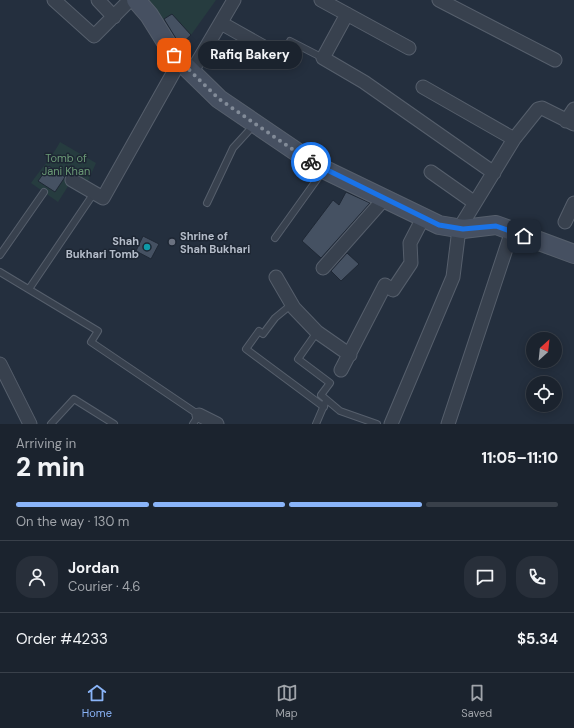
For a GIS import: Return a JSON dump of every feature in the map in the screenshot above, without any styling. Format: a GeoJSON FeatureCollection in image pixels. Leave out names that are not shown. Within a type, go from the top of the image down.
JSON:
{"type":"FeatureCollection","features":[{"type":"Feature","properties":{"kind":"street"},"geometry":{"type":"LineString","coordinates":[[54,0],[94,36],[130,0]]}},
{"type":"Feature","properties":{"kind":"street"},"geometry":{"type":"LineString","coordinates":[[98,0],[114,17]]}},
{"type":"Feature","properties":{"kind":"street"},"geometry":{"type":"LineString","coordinates":[[136,0],[149,15],[174,55],[219,99],[324,170],[439,225],[459,229],[496,226],[574,254]]}},
{"type":"Feature","properties":{"kind":"street"},"geometry":{"type":"LineString","coordinates":[[72,180],[103,198],[186,67],[221,23],[234,0]]}},
{"type":"Feature","properties":{"kind":"street"},"geometry":{"type":"LineString","coordinates":[[320,0],[409,48]]}},
{"type":"Feature","properties":{"kind":"street"},"geometry":{"type":"LineString","coordinates":[[439,0],[555,60]]}},
{"type":"Feature","properties":{"kind":"street"},"geometry":{"type":"LineString","coordinates":[[347,14],[323,58],[364,82],[494,173]]}},
{"type":"Feature","properties":{"kind":"street"},"geometry":{"type":"LineString","coordinates":[[221,23],[269,50]]}},
{"type":"Feature","properties":{"kind":"street"},"geometry":{"type":"LineString","coordinates":[[423,87],[514,139]]}},
{"type":"Feature","properties":{"kind":"street"},"geometry":{"type":"LineString","coordinates":[[391,424],[453,277],[459,229],[514,139],[540,108],[570,123],[574,108]]}},
{"type":"Feature","properties":{"kind":"street"},"geometry":{"type":"LineString","coordinates":[[431,172],[475,203]]}},
{"type":"Feature","properties":{"kind":"street"},"geometry":{"type":"LineString","coordinates":[[323,268],[384,198]]}},
{"type":"Feature","properties":{"kind":"street"},"geometry":{"type":"LineString","coordinates":[[565,222],[574,203]]}},
{"type":"Feature","properties":{"kind":"street"},"geometry":{"type":"LineString","coordinates":[[341,370],[385,285],[393,290],[411,263],[410,243],[423,218]]}},
{"type":"Feature","properties":{"kind":"street"},"geometry":{"type":"LineString","coordinates":[[448,424],[512,231]]}},
{"type":"Feature","properties":{"kind":"street"},"geometry":{"type":"LineString","coordinates":[[276,277],[292,304],[317,332],[350,355]]}},
{"type":"Feature","properties":{"kind":"street"},"geometry":{"type":"LineString","coordinates":[[0,364],[30,424]]}},
{"type":"Feature","properties":{"kind":"street"},"geometry":{"type":"LineString","coordinates":[[196,419],[217,424]]}},
{"type":"Feature","properties":{"kind":"lane"},"geometry":{"type":"LineString","coordinates":[[290,41],[323,58]]}},
{"type":"Feature","properties":{"kind":"lane"},"geometry":{"type":"LineString","coordinates":[[207,203],[233,148],[256,124]]}},
{"type":"Feature","properties":{"kind":"lane"},"geometry":{"type":"LineString","coordinates":[[275,238],[324,170]]}},
{"type":"Feature","properties":{"kind":"lane"},"geometry":{"type":"LineString","coordinates":[[0,255],[44,192]]}},
{"type":"Feature","properties":{"kind":"lane"},"geometry":{"type":"LineString","coordinates":[[29,289],[94,193]]}},
{"type":"Feature","properties":{"kind":"lane"},"geometry":{"type":"LineString","coordinates":[[0,272],[98,331],[91,342],[196,419]]}},
{"type":"Feature","properties":{"kind":"lane"},"geometry":{"type":"LineString","coordinates":[[292,304],[275,318],[263,334],[259,331],[246,349],[324,407]]}},
{"type":"Feature","properties":{"kind":"lane"},"geometry":{"type":"LineString","coordinates":[[317,332],[298,359],[330,383],[321,395],[340,411],[376,424]]}},
{"type":"Feature","properties":{"kind":"lane"},"geometry":{"type":"LineString","coordinates":[[51,424],[74,399],[114,424]]}},
{"type":"Feature","properties":{"kind":"lane"},"geometry":{"type":"LineString","coordinates":[[316,424],[327,400]]}},
{"type":"Feature","properties":{"kind":"green space"},"geometry":{"type":"Polygon","coordinates":[[[145,0],[216,0],[191,35],[172,14],[163,20],[145,0]]]}},
{"type":"Feature","properties":{"kind":"green space","name":"Tomb of Jani Khan"},"geometry":{"type":"Polygon","coordinates":[[[60,142],[96,163],[85,188],[72,180],[58,202],[31,183],[60,142]]]}},
{"type":"Feature","properties":{"kind":"building"},"geometry":{"type":"Polygon","coordinates":[[[172,14],[191,35],[180,45],[164,19],[172,14]]]}},
{"type":"Feature","properties":{"kind":"building","name":"Tomb of Jani Khan"},"geometry":{"type":"Polygon","coordinates":[[[49,166],[65,177],[55,192],[38,181],[49,166]]]}},
{"type":"Feature","properties":{"kind":"building"},"geometry":{"type":"Polygon","coordinates":[[[346,192],[370,203],[321,258],[302,241],[333,200],[339,205],[346,192]]]}},
{"type":"Feature","properties":{"kind":"building","name":"Shah Bukhari Tomb"},"geometry":{"type":"Polygon","coordinates":[[[143,236],[159,244],[151,259],[136,251],[143,236]]]}},
{"type":"Feature","properties":{"kind":"building"},"geometry":{"type":"Polygon","coordinates":[[[347,253],[359,264],[341,281],[331,271],[347,253]]]}},
{"type":"Feature","properties":{"kind":"way so far"},"geometry":{"type":"LineString","coordinates":[[174,55],[219,99],[311,162]]}},
{"type":"Feature","properties":{"kind":"place","name":"Rafiq Bakery"},"geometry":{"type":"Point","coordinates":[174,55]}},
{"type":"Feature","properties":{"kind":"place","name":"Shrine of Shah Bukhari"},"geometry":{"type":"Point","coordinates":[172,242]}},
{"type":"Feature","properties":{"kind":"place","name":"Shah Bukhari Tomb"},"geometry":{"type":"Point","coordinates":[147,247]}},
{"type":"Feature","properties":{"kind":"route"},"geometry":{"type":"LineString","coordinates":[[311,162],[439,225],[463,229],[496,226],[524,236]]}}]}
